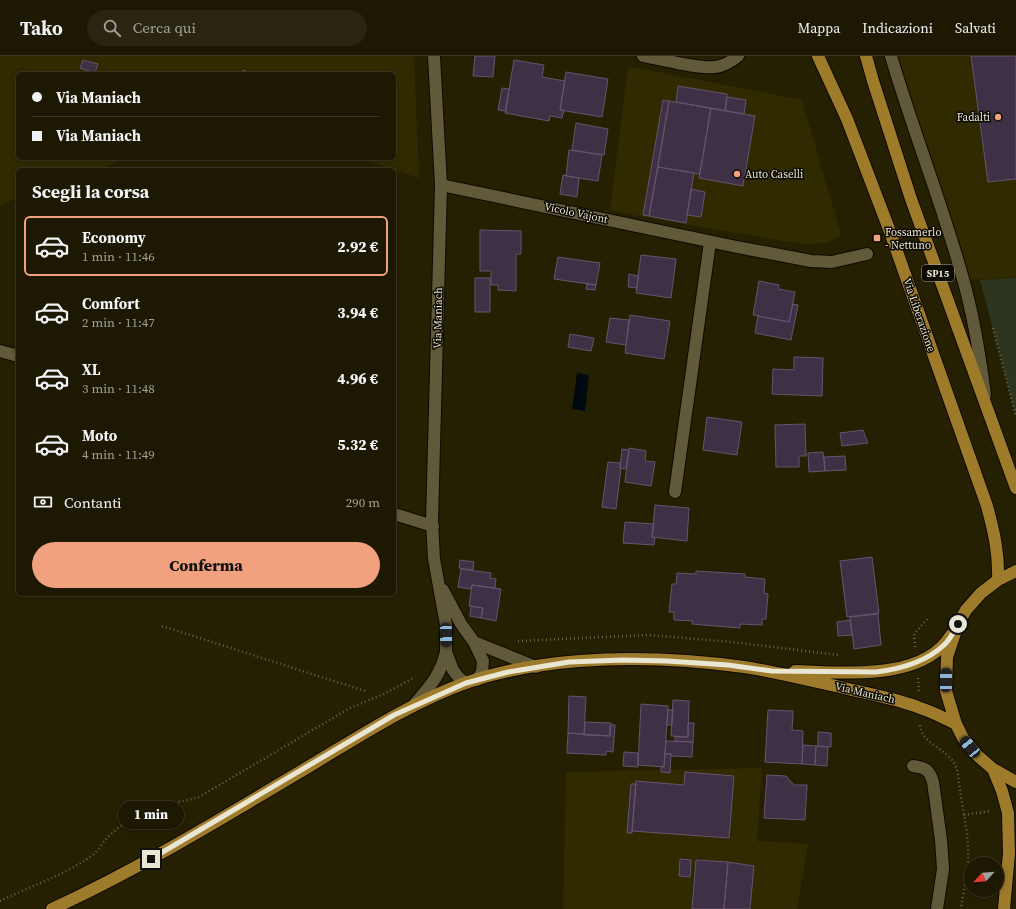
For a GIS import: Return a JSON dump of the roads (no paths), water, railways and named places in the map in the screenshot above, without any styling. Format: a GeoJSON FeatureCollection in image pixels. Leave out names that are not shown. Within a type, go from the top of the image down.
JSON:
{"type":"FeatureCollection","features":[{"type":"Feature","properties":{"kind":"main road","name":"Via Liberazione"},"geometry":{"type":"LineString","coordinates":[[818,56],[847,119],[883,214],[987,506],[996,538],[998,580]]}},
{"type":"Feature","properties":{"kind":"main road","name":"SP15"},"geometry":{"type":"LineString","coordinates":[[866,56],[872,81],[911,199],[1016,488]]}},
{"type":"Feature","properties":{"kind":"main road"},"geometry":{"type":"LineString","coordinates":[[1016,571],[998,580],[981,593],[966,610],[958,624],[947,657],[946,684],[946,691],[956,724],[963,738],[978,756],[993,769],[1016,782]]}},
{"type":"Feature","properties":{"kind":"main road","name":"Via Maniach"},"geometry":{"type":"LineString","coordinates":[[772,671],[869,672],[893,670],[918,662],[935,652],[945,644],[958,624]]}},
{"type":"Feature","properties":{"kind":"main road","name":"Via Maniach"},"geometry":{"type":"LineString","coordinates":[[52,909],[138,867],[394,715],[471,681],[508,672],[590,660],[638,660],[728,665],[772,671],[904,703],[937,714],[956,724]]}},
{"type":"Feature","properties":{"kind":"main road"},"geometry":{"type":"LineString","coordinates":[[993,769],[1002,791],[1008,814],[1009,853],[1005,906]]}},
{"type":"Feature","properties":{"kind":"main road"},"geometry":{"type":"LineString","coordinates":[[1005,906],[1016,873]]}},
{"type":"Feature","properties":{"kind":"street","name":"Via Maniach"},"geometry":{"type":"LineString","coordinates":[[413,706],[438,675],[443,666],[446,652],[446,625],[434,559],[433,526],[441,185],[434,56]]}},
{"type":"Feature","properties":{"kind":"street"},"geometry":{"type":"LineString","coordinates":[[643,56],[706,68],[717,67],[728,63],[738,56]]}},
{"type":"Feature","properties":{"kind":"street"},"geometry":{"type":"LineString","coordinates":[[891,56],[908,112],[944,213],[964,280],[979,346],[987,408]]}},
{"type":"Feature","properties":{"kind":"street","name":"Vicolo Vajont"},"geometry":{"type":"LineString","coordinates":[[441,185],[710,242],[811,261],[832,262],[867,254]]}},
{"type":"Feature","properties":{"kind":"street"},"geometry":{"type":"LineString","coordinates":[[675,492],[710,242]]}},
{"type":"Feature","properties":{"kind":"street"},"geometry":{"type":"LineString","coordinates":[[0,351],[16,355]]}},
{"type":"Feature","properties":{"kind":"street"},"geometry":{"type":"LineString","coordinates":[[396,515],[433,526]]}},
{"type":"Feature","properties":{"kind":"street","name":"Via Maniach"},"geometry":{"type":"LineString","coordinates":[[438,580],[461,624],[474,642],[483,661],[482,672],[471,681],[459,678],[453,670],[446,652]]}},
{"type":"Feature","properties":{"kind":"street","name":"Via Maniach"},"geometry":{"type":"LineString","coordinates":[[474,642],[536,667]]}},
{"type":"Feature","properties":{"kind":"street"},"geometry":{"type":"LineString","coordinates":[[913,766],[924,768],[930,773],[934,782],[943,869],[937,909]]}},
{"type":"Feature","properties":{"kind":"place","name":"Fadalti"},"geometry":{"type":"Point","coordinates":[998,117]}},
{"type":"Feature","properties":{"kind":"place","name":"Auto Caselli"},"geometry":{"type":"Point","coordinates":[737,174]}},
{"type":"Feature","properties":{"kind":"place","name":"Fossamerlo - Nettuno"},"geometry":{"type":"Point","coordinates":[877,238]}}]}
